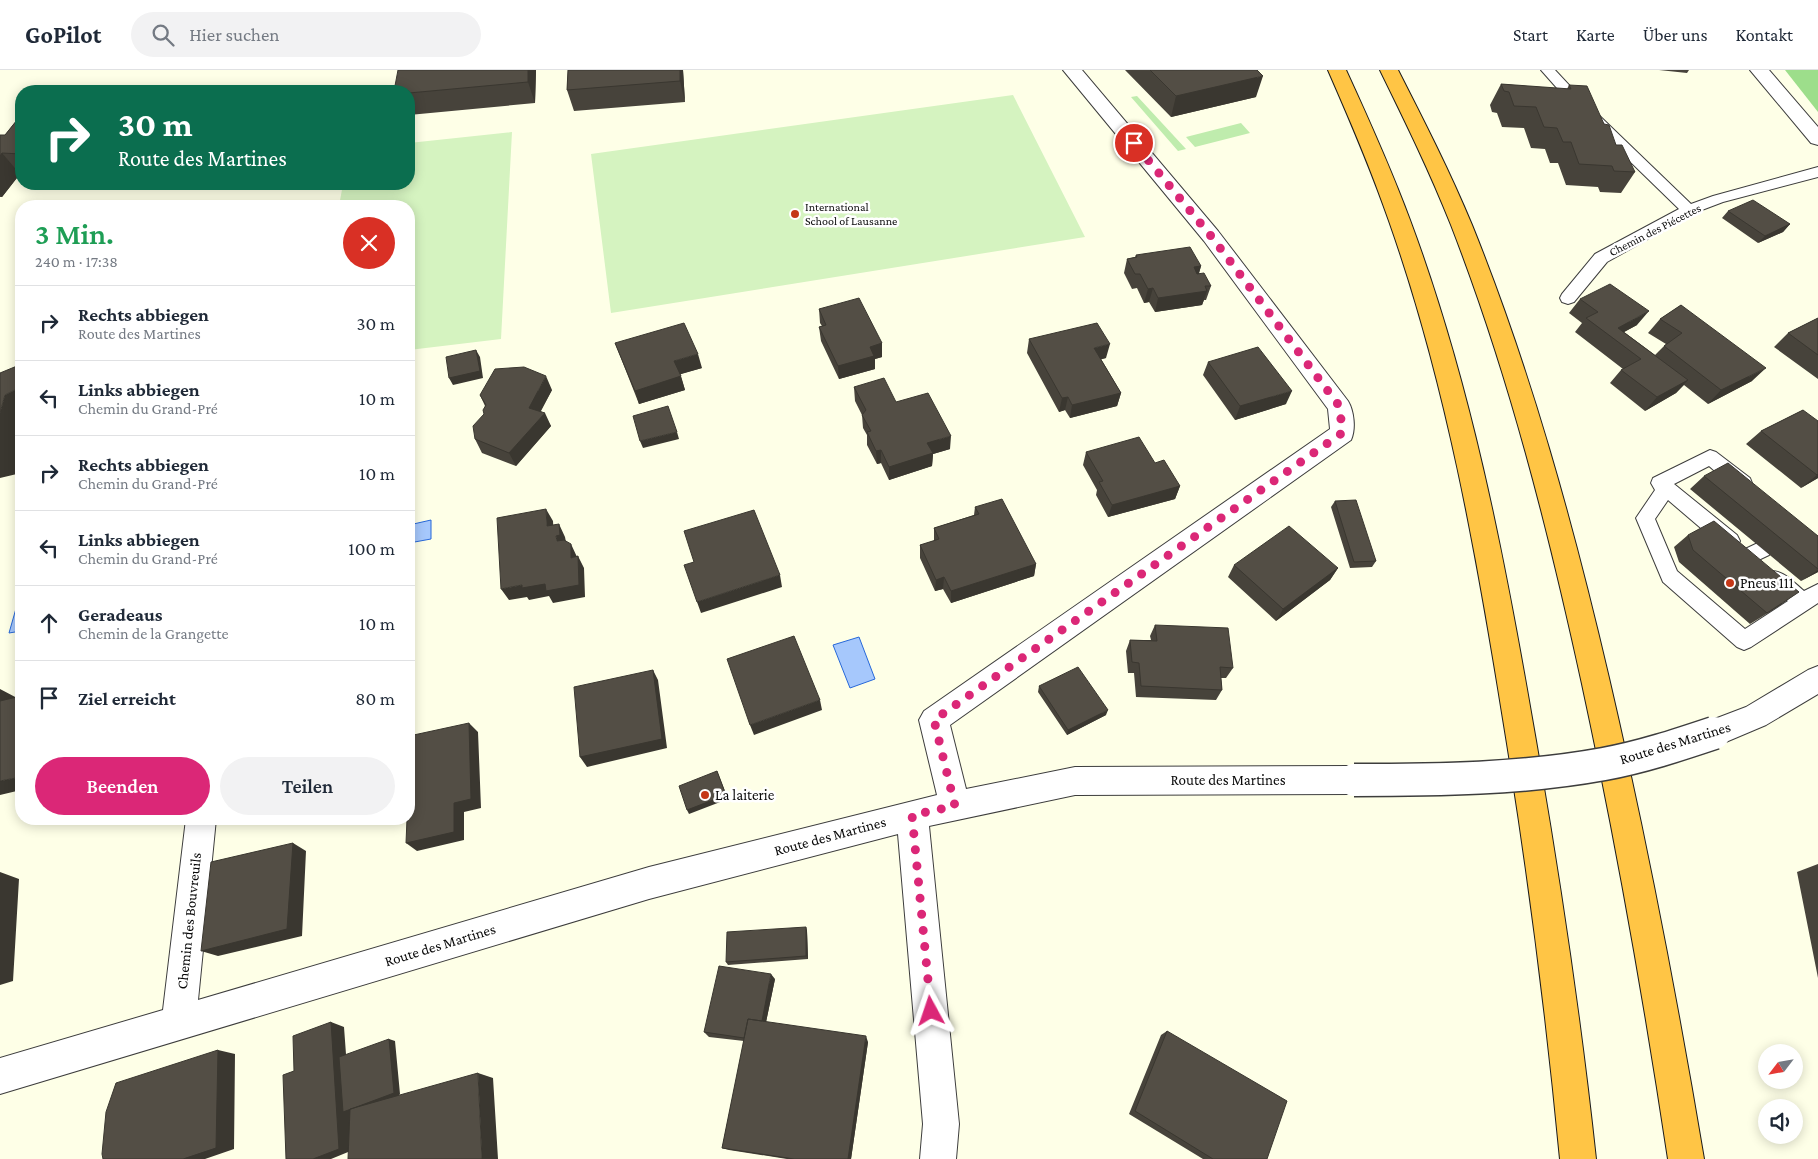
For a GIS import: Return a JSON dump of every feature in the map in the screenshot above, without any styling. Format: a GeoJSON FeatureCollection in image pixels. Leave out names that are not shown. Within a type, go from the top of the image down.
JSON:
{"type":"FeatureCollection","features":[{"type":"Feature","properties":{"kind":"highway"},"geometry":{"type":"LineString","coordinates":[[1337,70],[1387,184],[1424,296],[1463,438],[1500,613],[1536,827],[1578,1159]]}},
{"type":"Feature","properties":{"kind":"highway"},"geometry":{"type":"LineString","coordinates":[[1389,70],[1420,133],[1467,240],[1491,307],[1538,455],[1581,618],[1630,842],[1686,1159]]}},
{"type":"Feature","properties":{"kind":"street"},"geometry":{"type":"LineString","coordinates":[[955,806],[934,720],[1342,433],[1340,407],[1211,236],[1072,70]]}},
{"type":"Feature","properties":{"kind":"street"},"geometry":{"type":"LineString","coordinates":[[1760,70],[1818,139]]}},
{"type":"Feature","properties":{"kind":"street","name":"Route des Martines"},"geometry":{"type":"LineString","coordinates":[[0,1076],[649,883],[912,815],[1075,781],[1441,779],[1542,773],[1643,756],[1714,733],[1756,716],[1818,679]]}},
{"type":"Feature","properties":{"kind":"street"},"geometry":{"type":"LineString","coordinates":[[912,815],[941,1124],[938,1159]]}},
{"type":"Feature","properties":{"kind":"street","name":"Chemin des Bouvreuils"},"geometry":{"type":"LineString","coordinates":[[179,1023],[200,825]]}},
{"type":"Feature","properties":{"kind":"lane"},"geometry":{"type":"LineString","coordinates":[[1548,70],[1577,102],[1689,210]]}},
{"type":"Feature","properties":{"kind":"lane","name":"Chemin des Piécettes"},"geometry":{"type":"LineString","coordinates":[[1568,298],[1601,258],[1689,210],[1718,199],[1818,172]]}},
{"type":"Feature","properties":{"kind":"lane"},"geometry":{"type":"LineString","coordinates":[[1667,488],[1645,518],[1670,576],[1744,641],[1810,597],[1695,502],[1660,483],[1710,457],[1732,482],[1753,491]]}},
{"type":"Feature","properties":{"kind":"green space"},"geometry":{"type":"Polygon","coordinates":[[[1785,70],[1818,70],[1818,112],[1785,70]]]}},
{"type":"Feature","properties":{"kind":"green space"},"geometry":{"type":"Polygon","coordinates":[[[1013,95],[1085,237],[611,313],[591,154],[1013,95]]]}},
{"type":"Feature","properties":{"kind":"green space"},"geometry":{"type":"Polygon","coordinates":[[[1137,96],[1186,149],[1178,151],[1131,97],[1137,96]]]}},
{"type":"Feature","properties":{"kind":"green space"},"geometry":{"type":"Polygon","coordinates":[[[1241,123],[1250,133],[1195,147],[1186,137],[1241,123]]]}},
{"type":"Feature","properties":{"kind":"green space"},"geometry":{"type":"Polygon","coordinates":[[[512,132],[501,339],[415,349],[415,200],[340,200],[342,190],[415,190],[415,142],[512,132]]]}},
{"type":"Feature","properties":{"kind":"water"},"geometry":{"type":"Polygon","coordinates":[[[431,520],[431,539],[415,542],[415,524],[431,520]]]}},
{"type":"Feature","properties":{"kind":"water"},"geometry":{"type":"Polygon","coordinates":[[[15,612],[15,632],[9,633],[15,612]]]}},
{"type":"Feature","properties":{"kind":"water"},"geometry":{"type":"Polygon","coordinates":[[[859,637],[875,679],[850,688],[833,645],[859,637]]]}},
{"type":"Feature","properties":{"kind":"building"},"geometry":{"type":"Polygon","coordinates":[[[398,70],[528,70],[528,82],[415,92],[415,85],[395,85],[398,70]]]}},
{"type":"Feature","properties":{"kind":"building"},"geometry":{"type":"Polygon","coordinates":[[[568,70],[680,70],[680,81],[567,90],[568,70]]]}},
{"type":"Feature","properties":{"kind":"building"},"geometry":{"type":"Polygon","coordinates":[[[1150,70],[1257,70],[1263,76],[1176,96],[1150,70]]]}},
{"type":"Feature","properties":{"kind":"building"},"geometry":{"type":"Polygon","coordinates":[[[1501,84],[1571,89],[1569,85],[1587,86],[1604,124],[1609,125],[1616,145],[1622,145],[1635,172],[1614,171],[1612,166],[1579,164],[1571,142],[1563,142],[1557,128],[1544,127],[1536,107],[1514,106],[1509,92],[1504,91],[1501,84]]]}},
{"type":"Feature","properties":{"kind":"building"},"geometry":{"type":"Polygon","coordinates":[[[15,122],[15,154],[2,153],[0,156],[0,135],[5,135],[15,122]]]}},
{"type":"Feature","properties":{"kind":"building"},"geometry":{"type":"Polygon","coordinates":[[[1753,200],[1790,224],[1765,236],[1728,211],[1753,200]]]}},
{"type":"Feature","properties":{"kind":"building"},"geometry":{"type":"Polygon","coordinates":[[[1190,247],[1201,266],[1194,267],[1197,274],[1204,273],[1211,286],[1205,286],[1207,291],[1158,298],[1153,288],[1148,289],[1140,274],[1135,274],[1127,259],[1137,257],[1136,255],[1190,247]]]}},
{"type":"Feature","properties":{"kind":"building"},"geometry":{"type":"Polygon","coordinates":[[[1610,284],[1649,311],[1618,328],[1688,380],[1657,397],[1621,370],[1641,359],[1586,318],[1598,312],[1580,299],[1610,284]]]}},
{"type":"Feature","properties":{"kind":"building"},"geometry":{"type":"Polygon","coordinates":[[[859,298],[882,343],[870,347],[874,356],[838,366],[819,327],[826,325],[819,309],[859,298]]]}},
{"type":"Feature","properties":{"kind":"building"},"geometry":{"type":"Polygon","coordinates":[[[1681,305],[1766,368],[1721,390],[1664,346],[1682,333],[1660,319],[1681,305]]]}},
{"type":"Feature","properties":{"kind":"building"},"geometry":{"type":"Polygon","coordinates":[[[1818,318],[1818,355],[1788,333],[1818,318]]]}},
{"type":"Feature","properties":{"kind":"building"},"geometry":{"type":"Polygon","coordinates":[[[684,323],[698,354],[674,361],[681,376],[635,391],[615,343],[684,323]]]}},
{"type":"Feature","properties":{"kind":"building"},"geometry":{"type":"Polygon","coordinates":[[[1097,323],[1110,344],[1094,348],[1121,393],[1072,405],[1068,397],[1062,398],[1029,339],[1097,323]]]}},
{"type":"Feature","properties":{"kind":"building"},"geometry":{"type":"Polygon","coordinates":[[[1258,347],[1292,391],[1240,406],[1208,362],[1258,347]]]}},
{"type":"Feature","properties":{"kind":"building"},"geometry":{"type":"Polygon","coordinates":[[[476,350],[480,371],[449,378],[446,357],[476,350]]]}},
{"type":"Feature","properties":{"kind":"building"},"geometry":{"type":"Polygon","coordinates":[[[15,367],[15,390],[5,395],[0,413],[0,373],[15,367]]]}},
{"type":"Feature","properties":{"kind":"building"},"geometry":{"type":"Polygon","coordinates":[[[524,367],[546,376],[529,408],[545,413],[509,453],[475,439],[473,426],[484,414],[483,410],[486,405],[480,395],[495,369],[524,367]]]}},
{"type":"Feature","properties":{"kind":"building"},"geometry":{"type":"Polygon","coordinates":[[[884,378],[896,402],[928,393],[951,436],[927,443],[933,453],[889,467],[881,450],[876,451],[867,432],[871,431],[862,415],[866,410],[854,387],[884,378]]]}},
{"type":"Feature","properties":{"kind":"building"},"geometry":{"type":"Polygon","coordinates":[[[668,406],[677,432],[640,441],[633,416],[668,406]]]}},
{"type":"Feature","properties":{"kind":"building"},"geometry":{"type":"Polygon","coordinates":[[[1803,410],[1818,421],[1817,475],[1761,431],[1803,410]]]}},
{"type":"Feature","properties":{"kind":"building"},"geometry":{"type":"Polygon","coordinates":[[[1139,437],[1155,463],[1164,460],[1180,486],[1112,505],[1099,482],[1103,481],[1086,452],[1139,437]]]}},
{"type":"Feature","properties":{"kind":"building"},"geometry":{"type":"Polygon","coordinates":[[[1728,463],[1818,536],[1818,569],[1704,476],[1728,463]]]}},
{"type":"Feature","properties":{"kind":"building"},"geometry":{"type":"Polygon","coordinates":[[[1002,499],[1036,564],[951,591],[944,577],[936,580],[920,545],[939,539],[934,528],[979,514],[975,507],[1002,499]]]}},
{"type":"Feature","properties":{"kind":"building"},"geometry":{"type":"Polygon","coordinates":[[[1356,500],[1376,561],[1354,562],[1335,501],[1356,500]]]}},
{"type":"Feature","properties":{"kind":"building"},"geometry":{"type":"Polygon","coordinates":[[[546,509],[547,526],[559,524],[560,535],[556,536],[557,541],[564,540],[571,544],[571,558],[578,556],[579,585],[546,591],[545,584],[522,588],[522,585],[501,589],[497,518],[546,509]]]}},
{"type":"Feature","properties":{"kind":"building"},"geometry":{"type":"Polygon","coordinates":[[[754,510],[780,575],[697,602],[684,565],[694,562],[684,531],[754,510]]]}},
{"type":"Feature","properties":{"kind":"building"},"geometry":{"type":"Polygon","coordinates":[[[1714,521],[1799,592],[1767,613],[1693,550],[1688,535],[1714,521]]]}},
{"type":"Feature","properties":{"kind":"building"},"geometry":{"type":"Polygon","coordinates":[[[1289,526],[1338,568],[1283,609],[1234,565],[1289,526]]]}},
{"type":"Feature","properties":{"kind":"building"},"geometry":{"type":"Polygon","coordinates":[[[1155,625],[1228,628],[1233,668],[1220,667],[1222,690],[1141,686],[1139,663],[1132,662],[1130,640],[1157,641],[1155,625]]]}},
{"type":"Feature","properties":{"kind":"building"},"geometry":{"type":"Polygon","coordinates":[[[794,636],[820,700],[750,725],[727,659],[794,636]]]}},
{"type":"Feature","properties":{"kind":"building"},"geometry":{"type":"Polygon","coordinates":[[[1078,667],[1108,710],[1068,730],[1039,686],[1078,667]]]}},
{"type":"Feature","properties":{"kind":"building"},"geometry":{"type":"Polygon","coordinates":[[[653,670],[662,739],[580,757],[574,687],[653,670]]]}},
{"type":"Feature","properties":{"kind":"building"},"geometry":{"type":"Polygon","coordinates":[[[15,697],[15,778],[0,781],[0,701],[15,697]]]}},
{"type":"Feature","properties":{"kind":"building"},"geometry":{"type":"Polygon","coordinates":[[[469,723],[471,799],[454,803],[454,832],[406,843],[407,825],[415,825],[415,735],[469,723]]]}},
{"type":"Feature","properties":{"kind":"building","name":"La laiterie"},"geometry":{"type":"Polygon","coordinates":[[[717,771],[726,795],[687,810],[679,786],[717,771]]]}},
{"type":"Feature","properties":{"kind":"building"},"geometry":{"type":"Polygon","coordinates":[[[293,843],[287,929],[201,951],[211,862],[293,843]]]}},
{"type":"Feature","properties":{"kind":"building"},"geometry":{"type":"Polygon","coordinates":[[[806,927],[806,956],[726,962],[727,932],[806,927]]]}},
{"type":"Feature","properties":{"kind":"building"},"geometry":{"type":"Polygon","coordinates":[[[719,966],[771,974],[762,1021],[748,1019],[744,1038],[704,1032],[719,966]]]}},
{"type":"Feature","properties":{"kind":"building"},"geometry":{"type":"Polygon","coordinates":[[[748,1019],[866,1036],[848,1159],[794,1159],[722,1148],[748,1019]]]}},
{"type":"Feature","properties":{"kind":"building"},"geometry":{"type":"Polygon","coordinates":[[[331,1022],[339,1149],[313,1159],[286,1159],[283,1075],[294,1071],[293,1036],[331,1022]]]}},
{"type":"Feature","properties":{"kind":"building"},"geometry":{"type":"Polygon","coordinates":[[[1167,1031],[1287,1101],[1267,1159],[1213,1159],[1135,1111],[1167,1031]]]}},
{"type":"Feature","properties":{"kind":"building"},"geometry":{"type":"Polygon","coordinates":[[[389,1039],[394,1093],[343,1112],[339,1057],[389,1039]]]}},
{"type":"Feature","properties":{"kind":"building"},"geometry":{"type":"Polygon","coordinates":[[[218,1050],[216,1148],[183,1159],[103,1159],[106,1112],[116,1083],[218,1050]]]}},
{"type":"Feature","properties":{"kind":"building"},"geometry":{"type":"Polygon","coordinates":[[[478,1073],[482,1159],[348,1159],[350,1109],[478,1073]]]}},
{"type":"Feature","properties":{"kind":"place","name":"International School of Lausanne"},"geometry":{"type":"Point","coordinates":[795,214]}},
{"type":"Feature","properties":{"kind":"place","name":"Pneus 111"},"geometry":{"type":"Point","coordinates":[1730,583]}},
{"type":"Feature","properties":{"kind":"place","name":"La laiterie"},"geometry":{"type":"Point","coordinates":[705,795]}},
{"type":"Feature","properties":{"kind":"route"},"geometry":{"type":"LineString","coordinates":[[931,1011],[912,815],[955,806],[934,720],[1342,433],[1340,407],[1211,236],[1134,143]]}}]}
